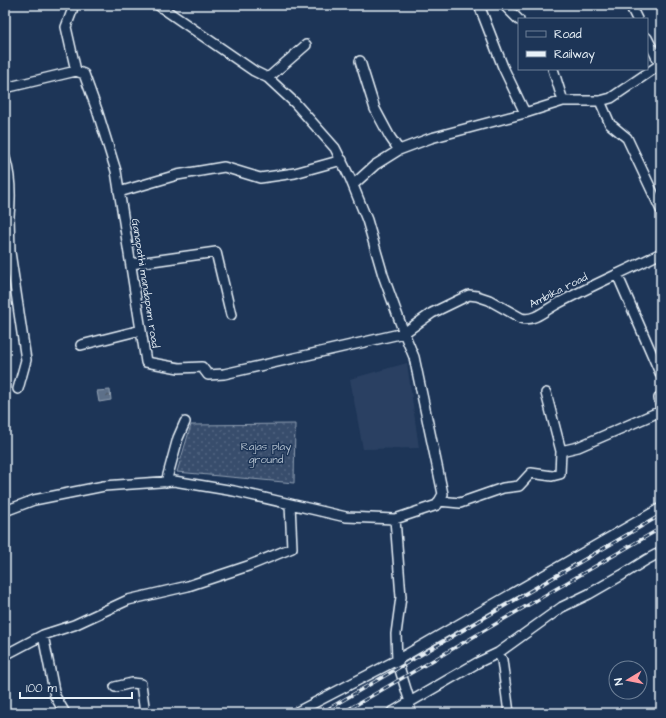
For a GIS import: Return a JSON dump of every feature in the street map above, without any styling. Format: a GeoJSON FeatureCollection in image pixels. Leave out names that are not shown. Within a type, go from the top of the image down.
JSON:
{"type":"FeatureCollection","features":[{"type":"Feature","properties":{"kind":"street"},"geometry":{"type":"LineString","coordinates":[[5,88],[76,71],[66,27],[73,5]]}},
{"type":"Feature","properties":{"kind":"street"},"geometry":{"type":"LineString","coordinates":[[5,511],[34,500],[104,486],[174,481],[234,491],[346,517],[395,519],[437,505],[443,494],[414,357],[383,275],[368,220],[342,160],[335,148],[295,103],[268,78],[254,71],[158,5]]}},
{"type":"Feature","properties":{"kind":"street"},"geometry":{"type":"LineString","coordinates":[[479,5],[503,67],[525,113]]}},
{"type":"Feature","properties":{"kind":"street"},"geometry":{"type":"LineString","coordinates":[[504,5],[518,19]]}},
{"type":"Feature","properties":{"kind":"street"},"geometry":{"type":"LineString","coordinates":[[630,5],[636,18]]}},
{"type":"Feature","properties":{"kind":"street"},"geometry":{"type":"LineString","coordinates":[[353,185],[376,165],[399,150],[431,138],[525,113],[563,101],[600,101],[611,98],[660,64],[648,40]]}},
{"type":"Feature","properties":{"kind":"street"},"geometry":{"type":"LineString","coordinates":[[268,78],[306,45]]}},
{"type":"Feature","properties":{"kind":"street"},"geometry":{"type":"LineString","coordinates":[[360,61],[375,109],[399,150]]}},
{"type":"Feature","properties":{"kind":"street"},"geometry":{"type":"LineString","coordinates":[[553,70],[563,101]]}},
{"type":"Feature","properties":{"kind":"street","name":"Ganapathi mandapam road"},"geometry":{"type":"LineString","coordinates":[[76,71],[84,74],[116,171],[146,362],[180,368],[202,367],[208,375],[224,374],[404,333]]}},
{"type":"Feature","properties":{"kind":"street"},"geometry":{"type":"LineString","coordinates":[[600,101],[610,124],[627,138],[661,210]]}},
{"type":"Feature","properties":{"kind":"street"},"geometry":{"type":"LineString","coordinates":[[5,158],[8,169],[10,199],[7,216],[8,262],[26,360],[18,389]]}},
{"type":"Feature","properties":{"kind":"street"},"geometry":{"type":"LineString","coordinates":[[119,192],[177,175],[224,167],[260,178],[302,172],[342,160]]}},
{"type":"Feature","properties":{"kind":"street"},"geometry":{"type":"LineString","coordinates":[[131,264],[216,252],[231,315]]}},
{"type":"Feature","properties":{"kind":"street","name":"Ambika road"},"geometry":{"type":"LineString","coordinates":[[404,333],[432,313],[469,296],[477,296],[489,300],[522,318],[527,319],[537,316],[581,291],[661,252]]}},
{"type":"Feature","properties":{"kind":"street"},"geometry":{"type":"LineString","coordinates":[[616,274],[661,375]]}},
{"type":"Feature","properties":{"kind":"street"},"geometry":{"type":"LineString","coordinates":[[81,345],[141,330]]}},
{"type":"Feature","properties":{"kind":"street"},"geometry":{"type":"LineString","coordinates":[[439,501],[460,503],[503,488],[519,486],[531,473],[552,476],[560,474],[561,451],[546,393]]}},
{"type":"Feature","properties":{"kind":"street"},"geometry":{"type":"LineString","coordinates":[[561,451],[578,447],[661,411],[659,398],[661,395]]}},
{"type":"Feature","properties":{"kind":"street"},"geometry":{"type":"LineString","coordinates":[[166,482],[170,464],[185,422]]}},
{"type":"Feature","properties":{"kind":"street"},"geometry":{"type":"LineString","coordinates":[[5,655],[43,635],[74,624],[128,600],[188,586],[248,566],[292,548],[290,504]]}},
{"type":"Feature","properties":{"kind":"street"},"geometry":{"type":"LineString","coordinates":[[295,713],[397,660],[661,508]]}},
{"type":"Feature","properties":{"kind":"street"},"geometry":{"type":"LineString","coordinates":[[395,519],[401,597],[396,634],[397,660],[410,702],[410,713]]}},
{"type":"Feature","properties":{"kind":"street"},"geometry":{"type":"LineString","coordinates":[[391,713],[477,663],[498,653],[562,607],[622,576],[661,552]]}},
{"type":"Feature","properties":{"kind":"street"},"geometry":{"type":"LineString","coordinates":[[43,635],[55,696],[65,713]]}},
{"type":"Feature","properties":{"kind":"street"},"geometry":{"type":"LineString","coordinates":[[498,653],[502,660],[509,713]]}},
{"type":"Feature","properties":{"kind":"street"},"geometry":{"type":"LineString","coordinates":[[115,687],[132,683],[141,684],[146,713]]}},
{"type":"Feature","properties":{"kind":"shaded area"},"geometry":{"type":"Polygon","coordinates":[[[407,363],[419,448],[363,449],[350,379],[407,363]]]}},
{"type":"Feature","properties":{"kind":"green space","name":"Rajas play ground"},"geometry":{"type":"Polygon","coordinates":[[[295,424],[294,483],[177,472],[191,425],[295,424]]]}},
{"type":"Feature","properties":{"kind":"water"},"geometry":{"type":"Polygon","coordinates":[[[110,390],[111,400],[99,402],[97,391],[110,390]]]}},
{"type":"Feature","properties":{"kind":"railway"},"geometry":{"type":"LineString","coordinates":[[321,713],[661,515]]}},
{"type":"Feature","properties":{"kind":"railway"},"geometry":{"type":"LineString","coordinates":[[342,713],[661,528]]}}]}
